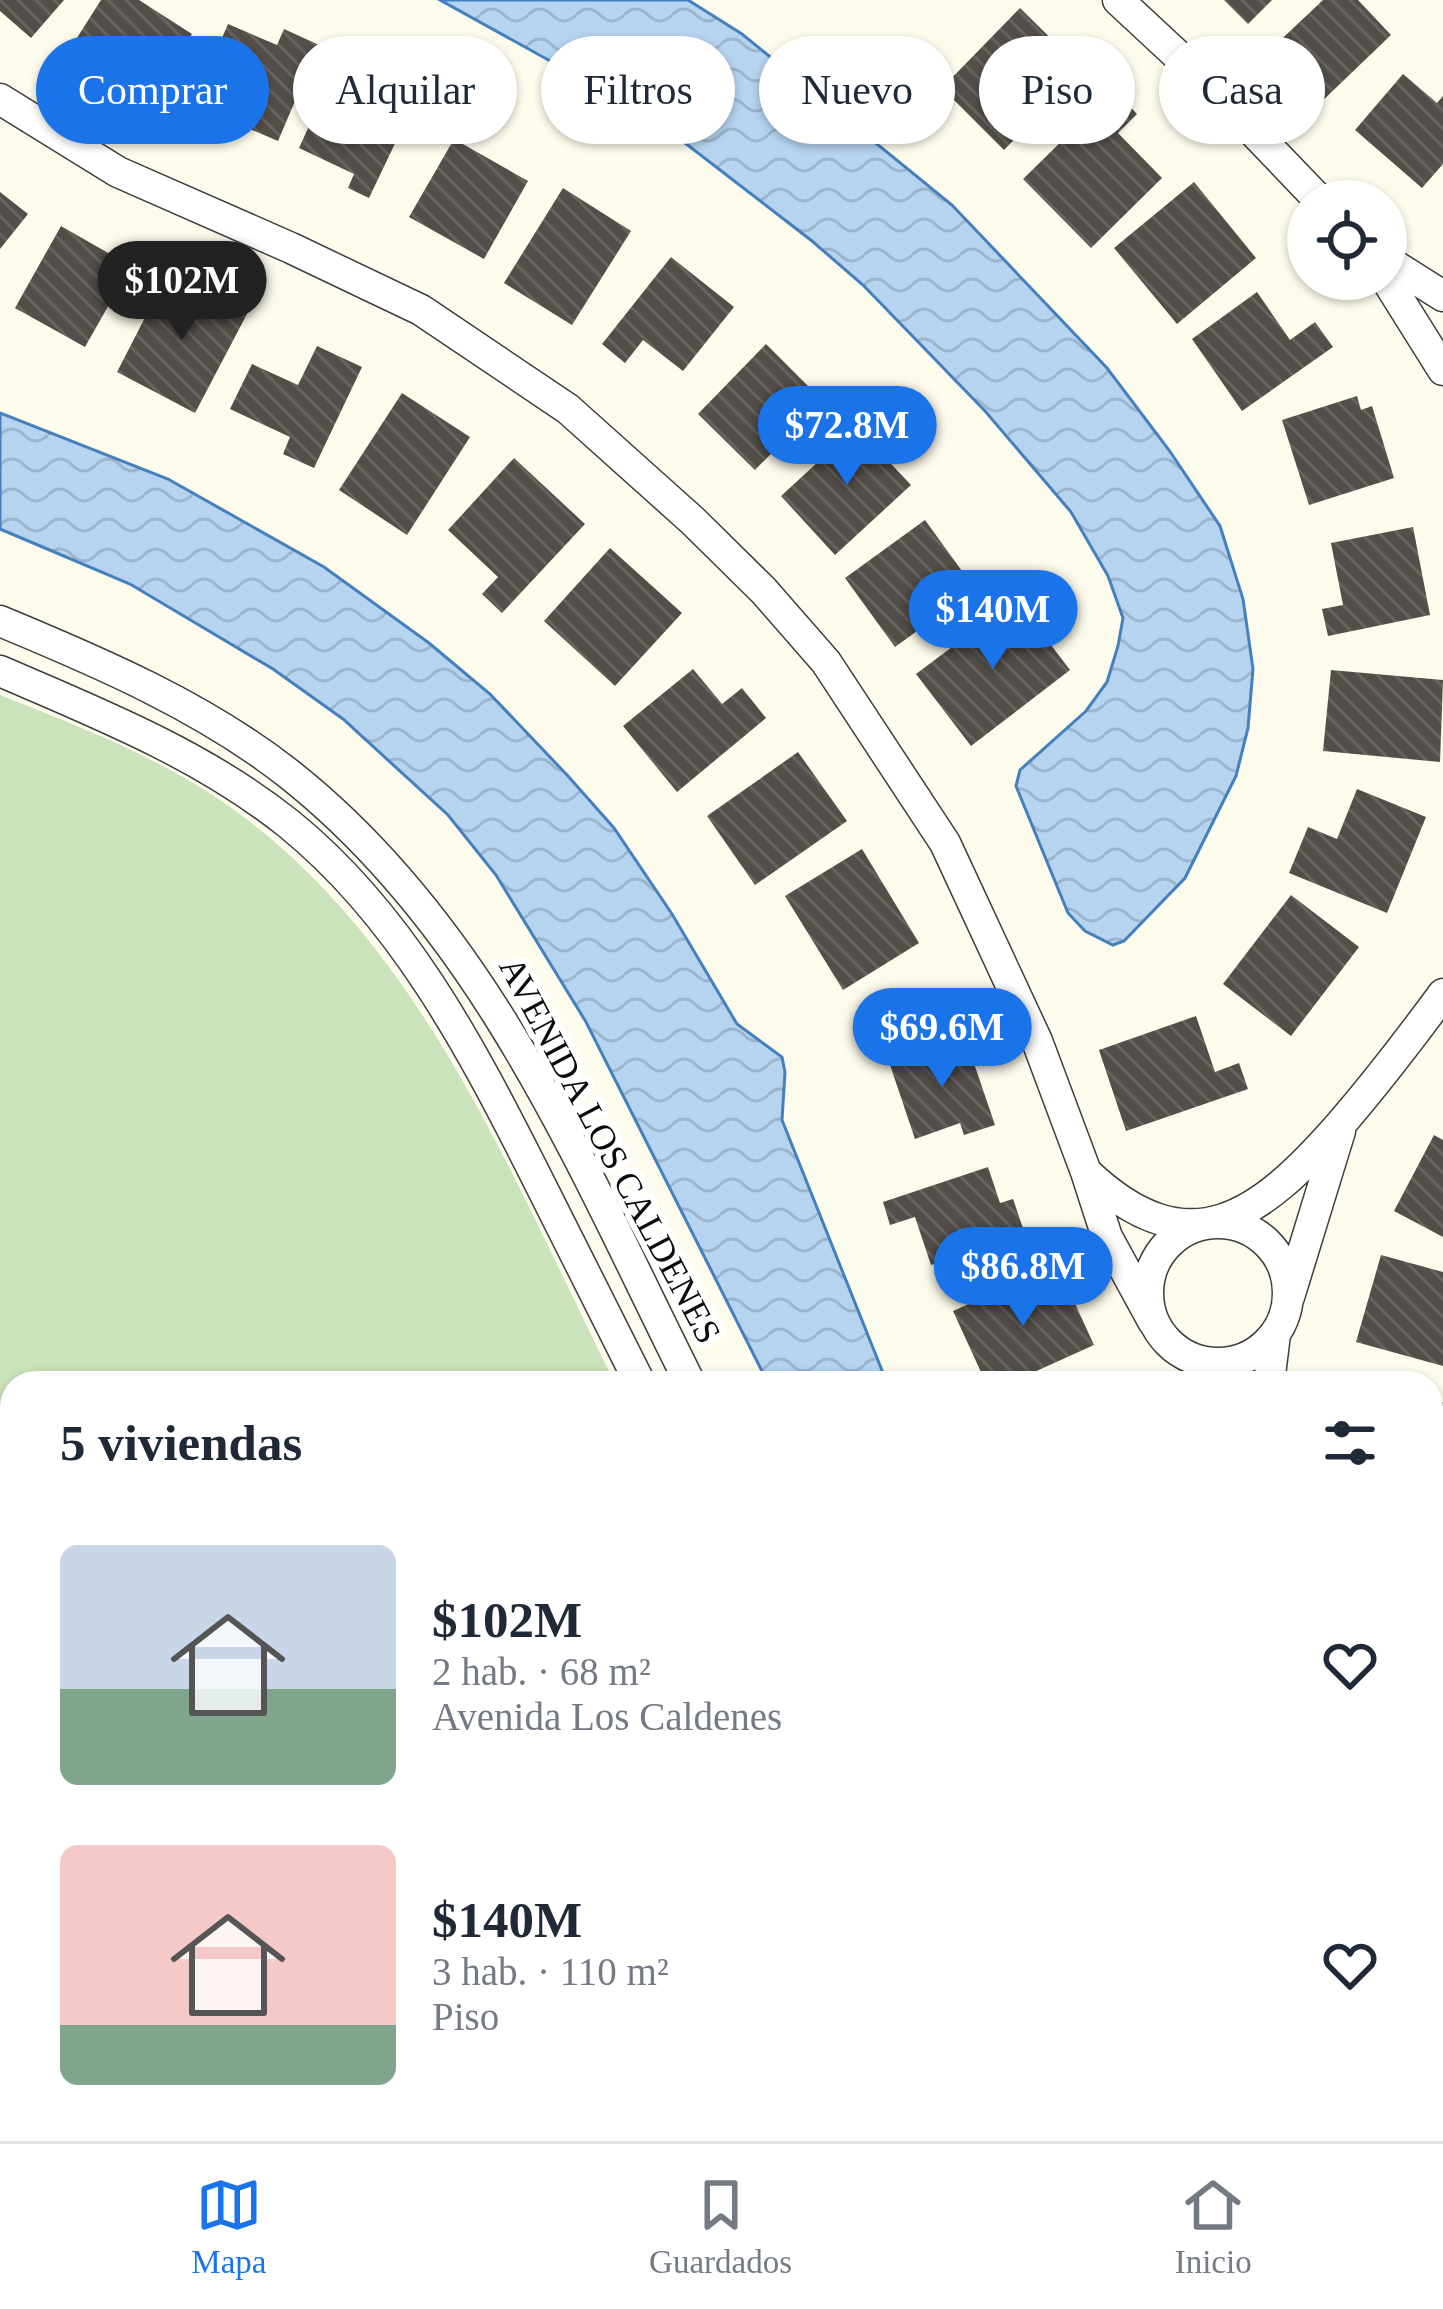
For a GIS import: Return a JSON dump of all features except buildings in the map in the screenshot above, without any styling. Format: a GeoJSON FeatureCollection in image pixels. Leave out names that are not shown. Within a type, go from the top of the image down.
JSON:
{"type":"FeatureCollection","features":[{"type":"Feature","properties":{"kind":"street"},"geometry":{"type":"LineString","coordinates":[[1118,0],[1204,80],[1300,180]]}},
{"type":"Feature","properties":{"kind":"street"},"geometry":{"type":"LineString","coordinates":[[0,99],[118,172],[421,310],[568,410],[693,521],[764,591],[826,662],[945,843],[1036,1041],[1107,1237],[1163,1337],[1196,1360],[1218,1363],[1240,1360],[1260,1350],[1275,1334]]}},
{"type":"Feature","properties":{"kind":"street"},"geometry":{"type":"LineString","coordinates":[[1407,273],[1443,296]]}},
{"type":"Feature","properties":{"kind":"street"},"geometry":{"type":"LineString","coordinates":[[1399,300],[1443,370]]}},
{"type":"Feature","properties":{"kind":"street","name":"AVENIDA LOS CALDENES"},"geometry":{"type":"LineString","coordinates":[[0,621],[165,696],[270,761],[337,816],[401,882],[455,947],[508,1025],[684,1371]]}},
{"type":"Feature","properties":{"kind":"street"},"geometry":{"type":"LineString","coordinates":[[0,671],[154,738],[217,775],[288,824],[382,918],[464,1038],[634,1371]]}},
{"type":"Feature","properties":{"kind":"street"},"geometry":{"type":"LineString","coordinates":[[1154,1321],[1149,1278],[1170,1241],[1260,1204],[1300,1170],[1443,994]]}},
{"type":"Feature","properties":{"kind":"street"},"geometry":{"type":"LineString","coordinates":[[1270,1371],[1275,1334],[1344,1120]]}},
{"type":"Feature","properties":{"kind":"street"},"geometry":{"type":"LineString","coordinates":[[1086,1172],[1113,1198],[1146,1215],[1177,1225],[1208,1223],[1250,1229],[1280,1259],[1288,1279],[1288,1300]]}},
{"type":"Feature","properties":{"kind":"street"},"geometry":{"type":"LineString","coordinates":[[1177,1350],[1187,1371]]}},
{"type":"Feature","properties":{"kind":"green space"},"geometry":{"type":"Polygon","coordinates":[[[0,695],[136,752],[189,780],[285,851],[348,915],[403,986],[451,1061],[609,1371],[0,1371],[0,695]]]}},
{"type":"Feature","properties":{"kind":"water"},"geometry":{"type":"Polygon","coordinates":[[[440,0],[688,0],[759,48],[759,144],[877,144],[952,205],[1107,368],[1169,450],[1220,526],[1243,599],[1253,669],[1248,728],[1236,776],[1185,878],[1124,941],[1113,945],[1085,931],[1068,913],[1016,786],[1020,770],[1086,711],[1107,682],[1118,646],[1123,618],[1108,576],[1071,512],[985,411],[863,285],[686,144],[735,144],[735,36],[541,36],[541,56],[517,43],[517,36],[505,36],[440,0]]]}},
{"type":"Feature","properties":{"kind":"water"},"geometry":{"type":"Polygon","coordinates":[[[0,413],[168,479],[324,567],[490,694],[614,828],[737,1024],[782,1057],[782,1120],[882,1371],[762,1371],[586,1022],[496,875],[448,815],[343,719],[273,669],[130,584],[0,529],[0,413]]]}}]}
